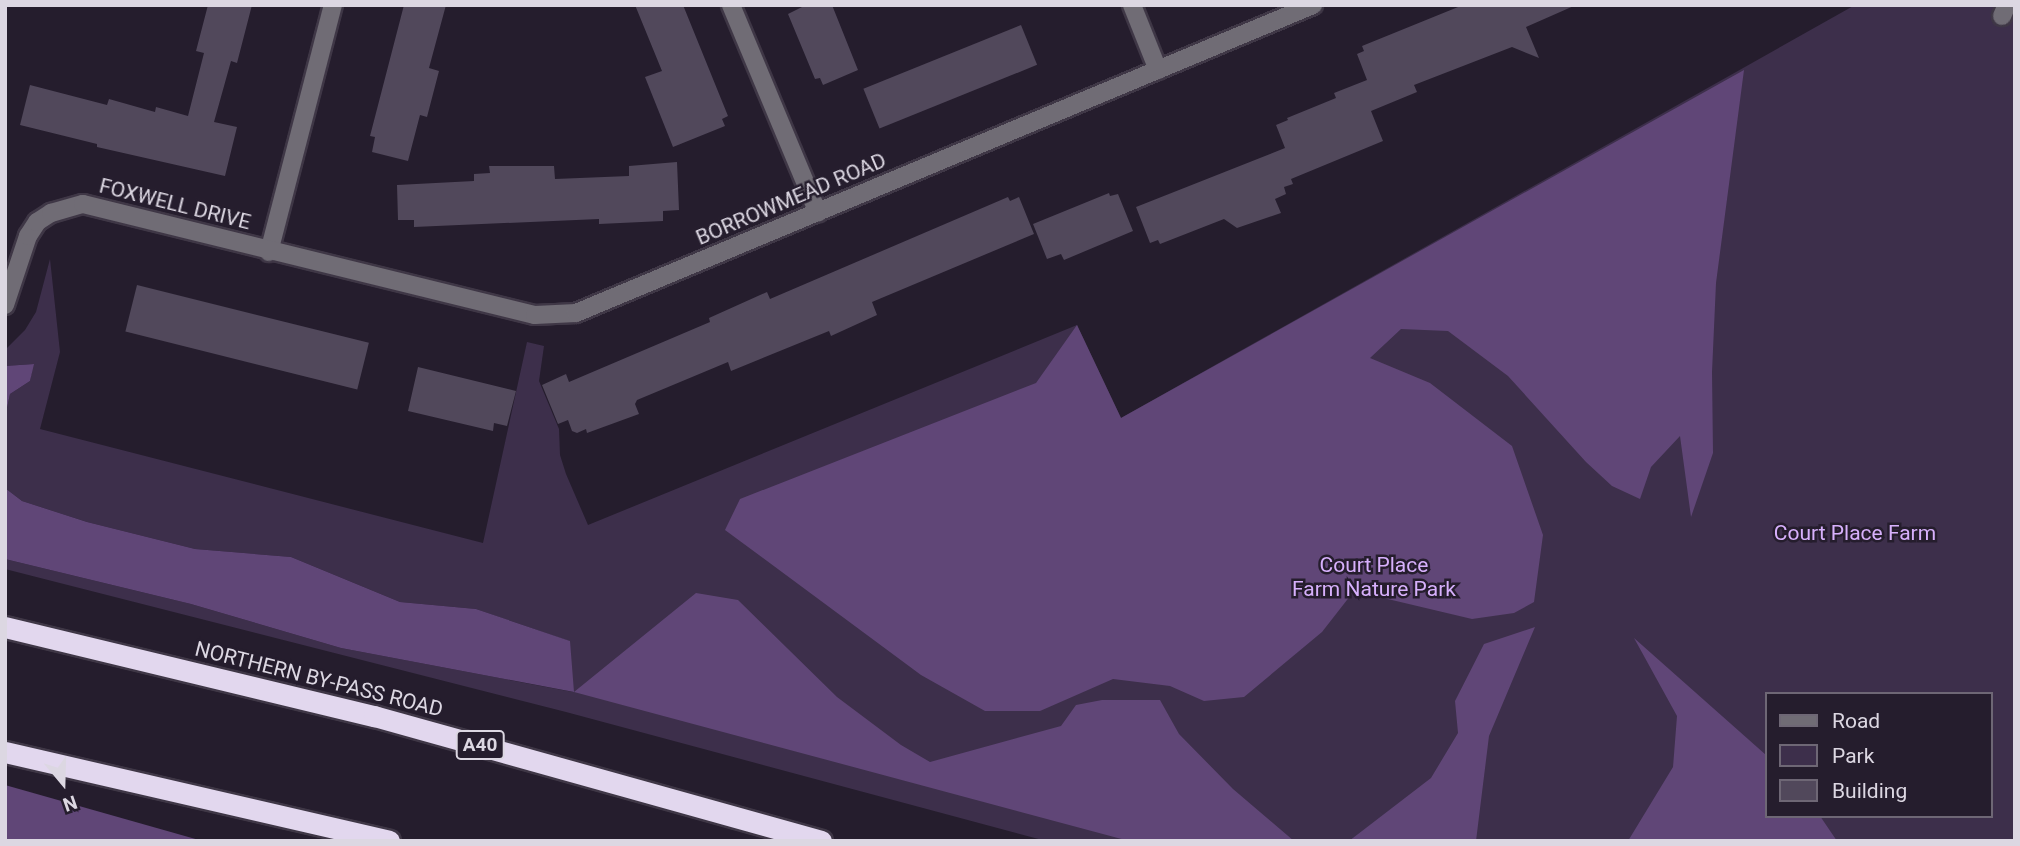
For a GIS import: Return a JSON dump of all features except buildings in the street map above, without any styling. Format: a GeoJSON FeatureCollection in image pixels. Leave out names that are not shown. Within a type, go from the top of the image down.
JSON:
{"type":"FeatureCollection","features":[{"type":"Feature","properties":{"kind":"highway","name":"NORTHERN BY-PASS ROAD"},"geometry":{"type":"LineString","coordinates":[[5,626],[374,716],[821,841]]}},
{"type":"Feature","properties":{"kind":"highway"},"geometry":{"type":"LineString","coordinates":[[5,752],[389,841]]}},
{"type":"Feature","properties":{"kind":"street"},"geometry":{"type":"LineString","coordinates":[[269,252],[333,5]]}},
{"type":"Feature","properties":{"kind":"street"},"geometry":{"type":"LineString","coordinates":[[731,5],[818,213]]}},
{"type":"Feature","properties":{"kind":"street"},"geometry":{"type":"LineString","coordinates":[[1132,5],[1158,70]]}},
{"type":"Feature","properties":{"kind":"street","name":"BORROWMEAD ROAD"},"geometry":{"type":"LineString","coordinates":[[269,252],[535,315],[558,316],[607,302],[1314,5]]}},
{"type":"Feature","properties":{"kind":"street","name":"FOXWELL DRIVE"},"geometry":{"type":"LineString","coordinates":[[5,304],[28,236],[37,222],[69,206],[83,204],[269,252]]}},
{"type":"Feature","properties":{"kind":"green space","name":"Court Place Farm Nature Park"},"geometry":{"type":"Polygon","coordinates":[[[1855,5],[2015,5],[2015,841],[1046,841],[566,712],[5,569],[5,559],[191,604],[341,648],[573,692],[569,641],[476,609],[400,602],[291,557],[195,549],[87,522],[22,501],[5,488],[5,417],[10,394],[30,381],[33,364],[5,366],[5,350],[25,330],[36,312],[50,259],[60,352],[40,429],[483,543],[527,342],[544,346],[539,381],[559,429],[560,455],[566,474],[588,525],[1077,325],[1121,418],[1855,5]]]}},
{"type":"Feature","properties":{"kind":"green space"},"geometry":{"type":"Polygon","coordinates":[[[1744,70],[1716,283],[1712,372],[1713,453],[1691,517],[1680,436],[1651,467],[1640,499],[1612,486],[1586,462],[1508,376],[1448,331],[1401,329],[1370,358],[1430,383],[1512,446],[1543,535],[1534,602],[1514,613],[1472,619],[1354,591],[1322,632],[1244,697],[1204,701],[1170,686],[1113,679],[1040,711],[985,711],[921,675],[725,530],[740,499],[1036,383],[1077,325],[1121,418],[1744,70]]]}},
{"type":"Feature","properties":{"kind":"green space"},"geometry":{"type":"Polygon","coordinates":[[[34,364],[30,381],[10,394],[5,417],[5,366],[34,364]]]}},
{"type":"Feature","properties":{"kind":"green space"},"geometry":{"type":"Polygon","coordinates":[[[5,488],[22,501],[87,522],[195,549],[291,557],[400,602],[476,609],[570,641],[574,692],[341,648],[191,604],[5,559],[5,488]]]}},
{"type":"Feature","properties":{"kind":"green space"},"geometry":{"type":"Polygon","coordinates":[[[696,593],[738,600],[837,697],[901,745],[930,762],[1061,726],[1076,705],[1102,700],[1160,700],[1179,734],[1233,789],[1294,841],[1129,841],[574,692],[696,593]]]}},
{"type":"Feature","properties":{"kind":"green space"},"geometry":{"type":"Polygon","coordinates":[[[1535,627],[1489,736],[1476,841],[1349,841],[1431,778],[1458,733],[1455,701],[1484,644],[1535,627]]]}},
{"type":"Feature","properties":{"kind":"green space"},"geometry":{"type":"Polygon","coordinates":[[[1634,638],[1764,753],[1764,818],[1821,818],[1837,841],[1628,841],[1673,767],[1677,716],[1634,638]]]}},
{"type":"Feature","properties":{"kind":"green space"},"geometry":{"type":"Polygon","coordinates":[[[5,785],[199,840],[199,841],[5,841],[5,785]]]}},
{"type":"Feature","properties":{"kind":"park label","name":"Court Place Farm"},"geometry":{"type":"Point","coordinates":[1855,533]}}]}
